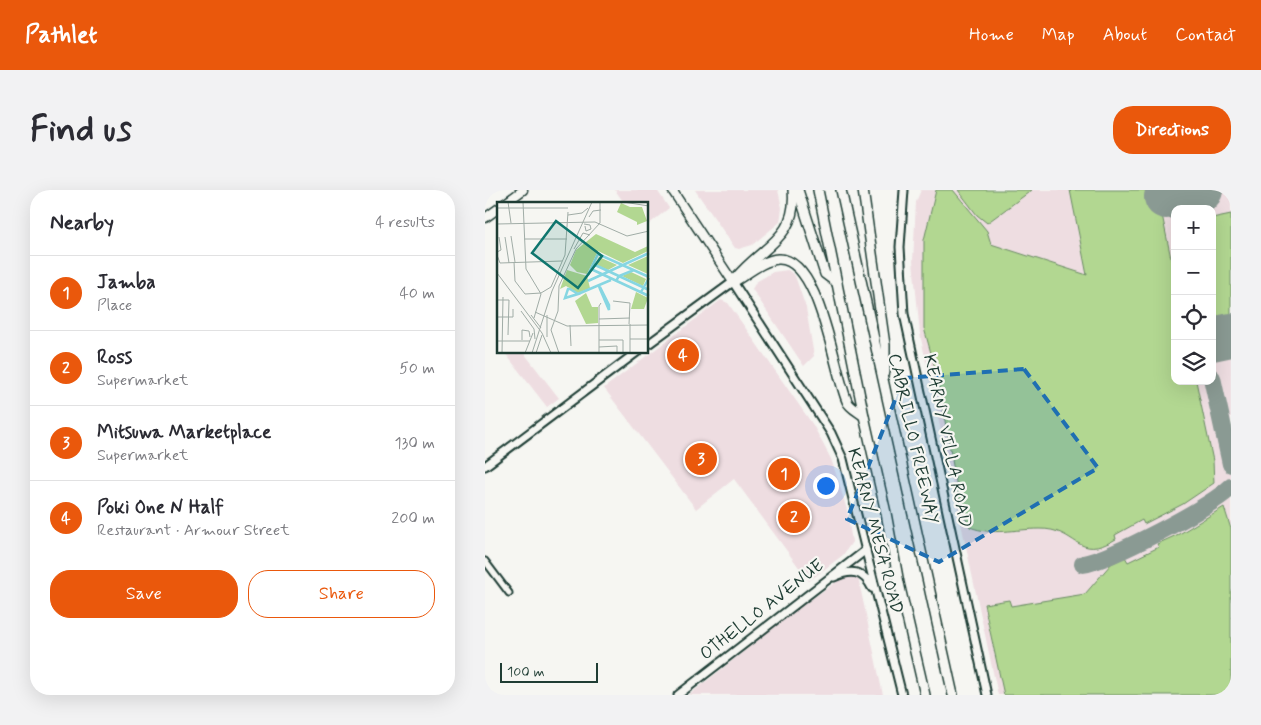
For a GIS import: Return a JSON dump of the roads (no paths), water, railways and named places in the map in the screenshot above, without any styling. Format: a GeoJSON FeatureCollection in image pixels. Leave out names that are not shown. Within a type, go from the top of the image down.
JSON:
{"type":"FeatureCollection","features":[{"type":"Feature","properties":{"kind":"highway"},"geometry":{"type":"LineString","coordinates":[[733,282],[751,261],[776,242],[786,230],[793,210],[793,190]]}},
{"type":"Feature","properties":{"kind":"highway"},"geometry":{"type":"LineString","coordinates":[[798,190],[825,274],[837,283]]}},
{"type":"Feature","properties":{"kind":"highway"},"geometry":{"type":"LineString","coordinates":[[818,190],[899,582],[925,695]]}},
{"type":"Feature","properties":{"kind":"highway","name":"CABRILLO FREEWAY"},"geometry":{"type":"LineString","coordinates":[[841,190],[953,695]]}},
{"type":"Feature","properties":{"kind":"highway"},"geometry":{"type":"LineString","coordinates":[[859,190],[866,221]]}},
{"type":"Feature","properties":{"kind":"highway"},"geometry":{"type":"LineString","coordinates":[[863,190],[885,345],[885,387]]}},
{"type":"Feature","properties":{"kind":"highway"},"geometry":{"type":"LineString","coordinates":[[733,282],[765,263],[778,259],[791,262],[803,271],[810,285],[835,359],[847,403],[864,416]]}},
{"type":"Feature","properties":{"kind":"main road"},"geometry":{"type":"LineString","coordinates":[[507,202],[523,190]]}},
{"type":"Feature","properties":{"kind":"main road"},"geometry":{"type":"LineString","coordinates":[[649,344],[733,282],[672,190]]}},
{"type":"Feature","properties":{"kind":"main road","name":"KEARNY VILLA ROAD"},"geometry":{"type":"LineString","coordinates":[[904,190],[900,247],[904,314],[987,695]]}},
{"type":"Feature","properties":{"kind":"main road"},"geometry":{"type":"LineString","coordinates":[[485,218],[497,209]]}},
{"type":"Feature","properties":{"kind":"main road","name":"KEARNY MESA ROAD"},"geometry":{"type":"LineString","coordinates":[[733,282],[836,444],[843,459],[902,695]]}},
{"type":"Feature","properties":{"kind":"main road"},"geometry":{"type":"LineString","coordinates":[[485,466],[634,354]]}},
{"type":"Feature","properties":{"kind":"main road","name":"OTHELLO AVENUE"},"geometry":{"type":"LineString","coordinates":[[678,695],[866,550]]}},
{"type":"Feature","properties":{"kind":"main road"},"geometry":{"type":"LineString","coordinates":[[820,584],[842,573],[856,572],[868,580],[877,600]]}},
{"type":"Feature","properties":{"kind":"street"},"geometry":{"type":"LineString","coordinates":[[485,561],[509,593]]}},
{"type":"Feature","properties":{"kind":"place","name":"Poki One N Half"},"geometry":{"type":"Point","coordinates":[683,355]}},
{"type":"Feature","properties":{"kind":"place","name":"Mitsuwa Marketplace"},"geometry":{"type":"Point","coordinates":[701,459]}},
{"type":"Feature","properties":{"kind":"place","name":"Jamba"},"geometry":{"type":"Point","coordinates":[784,474]}},
{"type":"Feature","properties":{"kind":"place","name":"Ross"},"geometry":{"type":"Point","coordinates":[794,517]}}]}
